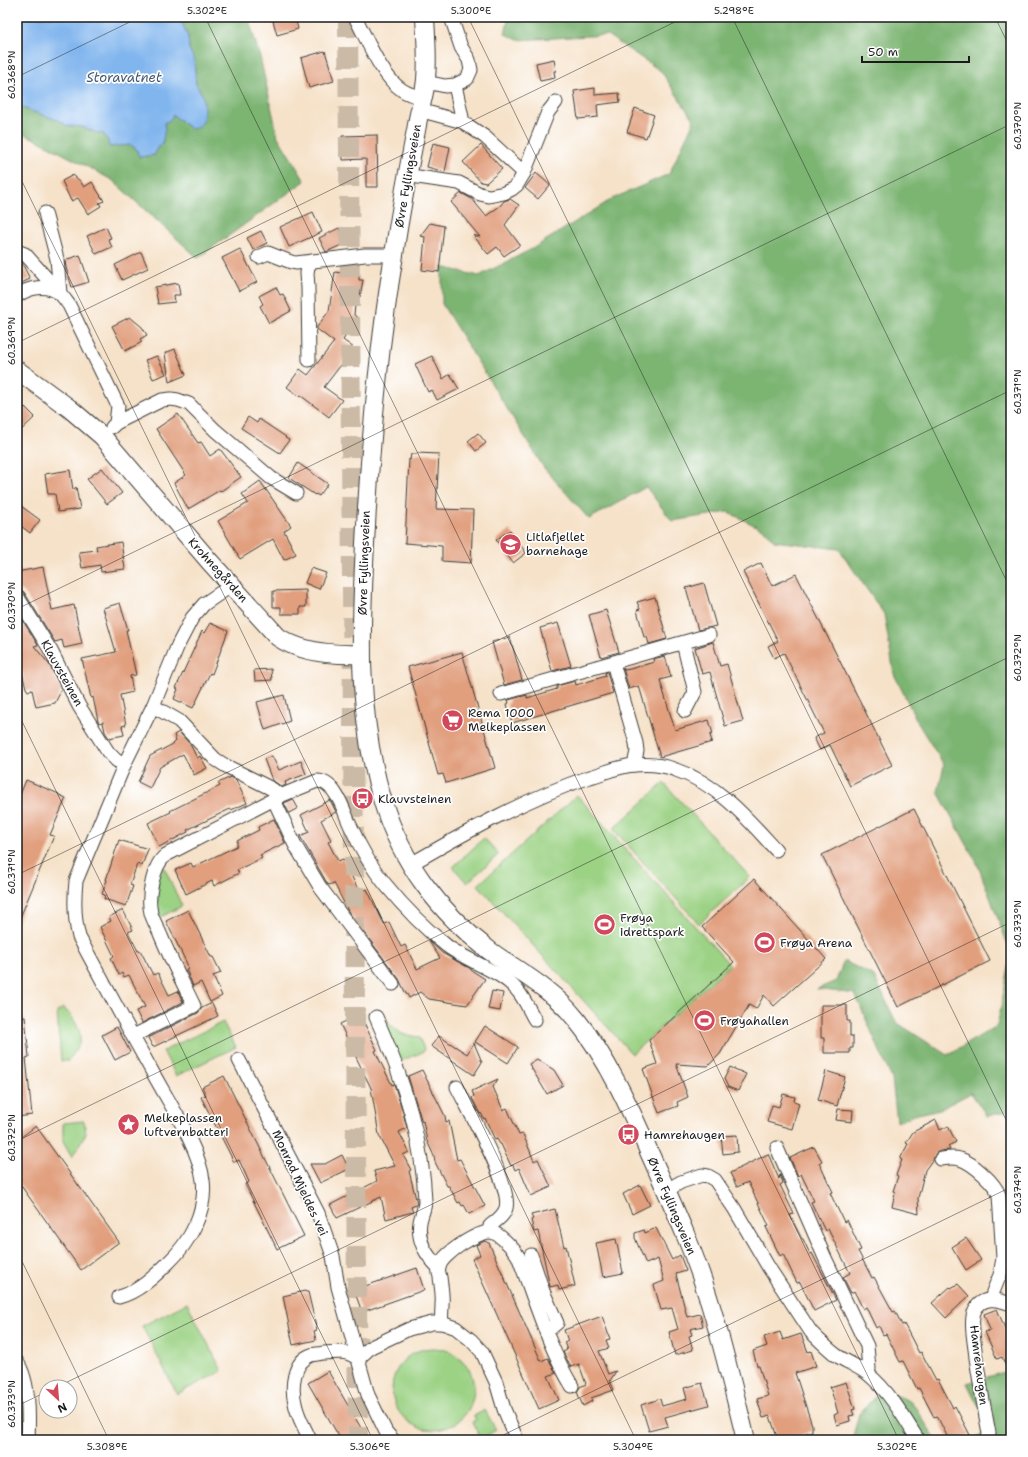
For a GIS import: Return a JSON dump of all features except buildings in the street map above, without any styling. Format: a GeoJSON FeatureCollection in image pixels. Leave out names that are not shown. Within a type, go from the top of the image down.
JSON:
{"type":"FeatureCollection","features":[{"type":"Feature","properties":{"kind":"main road","name":"Øvre Fyllingsveien"},"geometry":{"type":"LineString","coordinates":[[425,17],[427,45],[423,96],[393,255],[374,404],[362,583],[361,654],[364,701],[370,752],[382,799],[398,843],[432,895],[446,912],[470,934],[491,951],[545,988],[564,1005],[598,1050],[627,1104],[667,1190],[707,1293],[746,1440]]}},
{"type":"Feature","properties":{"kind":"main road","name":"Krohnegården"},"geometry":{"type":"LineString","coordinates":[[17,370],[69,408],[102,436],[210,562],[278,637],[287,643],[301,648],[336,654],[361,654]]}},
{"type":"Feature","properties":{"kind":"street"},"geometry":{"type":"LineString","coordinates":[[356,17],[380,64],[393,82],[402,90],[411,95],[423,96],[485,137],[524,173]]}},
{"type":"Feature","properties":{"kind":"street"},"geometry":{"type":"LineString","coordinates":[[423,96],[445,86],[455,85],[467,79],[471,70],[469,60],[461,47],[451,17]]}},
{"type":"Feature","properties":{"kind":"street"},"geometry":{"type":"LineString","coordinates":[[455,85],[463,122]]}},
{"type":"Feature","properties":{"kind":"street","name":"Øvre Fyllingsveien"},"geometry":{"type":"LineString","coordinates":[[418,177],[459,183],[480,194],[489,196],[504,193],[512,189],[518,185],[548,112],[556,102]]}},
{"type":"Feature","properties":{"kind":"street"},"geometry":{"type":"LineString","coordinates":[[45,213],[57,259],[60,293]]}},
{"type":"Feature","properties":{"kind":"street"},"geometry":{"type":"LineString","coordinates":[[259,257],[268,253],[296,263],[366,255],[393,255]]}},
{"type":"Feature","properties":{"kind":"street"},"geometry":{"type":"LineString","coordinates":[[20,255],[60,293],[69,305],[118,406],[116,423]]}},
{"type":"Feature","properties":{"kind":"street"},"geometry":{"type":"LineString","coordinates":[[309,360],[307,273],[308,267],[312,261]]}},
{"type":"Feature","properties":{"kind":"street"},"geometry":{"type":"LineString","coordinates":[[17,296],[21,292],[40,287],[52,289],[60,293]]}},
{"type":"Feature","properties":{"kind":"street"},"geometry":{"type":"LineString","coordinates":[[102,436],[116,423],[162,400],[171,398],[178,400],[189,404],[215,430],[271,478],[296,493]]}},
{"type":"Feature","properties":{"kind":"street"},"geometry":{"type":"LineString","coordinates":[[119,1297],[129,1295],[135,1291],[172,1259],[184,1246],[200,1215],[203,1198],[203,1180],[201,1167],[192,1144],[79,937],[76,926],[74,900],[76,881],[125,763],[153,706],[178,645],[192,618],[204,604],[232,585]]}},
{"type":"Feature","properties":{"kind":"street","name":"Klauvsteinen"},"geometry":{"type":"LineString","coordinates":[[17,596],[51,651],[79,706],[108,752],[117,761],[125,763]]}},
{"type":"Feature","properties":{"kind":"street"},"geometry":{"type":"LineString","coordinates":[[501,694],[709,635]]}},
{"type":"Feature","properties":{"kind":"street"},"geometry":{"type":"LineString","coordinates":[[683,643],[695,692],[685,711]]}},
{"type":"Feature","properties":{"kind":"street"},"geometry":{"type":"LineString","coordinates":[[613,663],[636,745],[634,764]]}},
{"type":"Feature","properties":{"kind":"street"},"geometry":{"type":"LineString","coordinates":[[153,706],[179,721],[216,759],[226,766],[272,789],[277,798],[295,845],[320,886],[393,984]]}},
{"type":"Feature","properties":{"kind":"street"},"geometry":{"type":"LineString","coordinates":[[411,864],[502,814],[557,788],[634,764],[675,769],[715,789],[733,804],[776,850]]}},
{"type":"Feature","properties":{"kind":"street"},"geometry":{"type":"LineString","coordinates":[[133,1036],[194,1006],[151,913],[150,902],[153,879],[161,859],[166,855],[277,798],[317,781],[322,781],[328,785],[338,797],[371,866],[393,894],[448,946],[465,958],[504,979],[517,989],[535,1020]]}},
{"type":"Feature","properties":{"kind":"street"},"geometry":{"type":"LineString","coordinates":[[376,1017],[390,1048],[419,1143],[425,1203],[419,1231],[420,1240],[422,1247],[439,1268],[442,1323]]}},
{"type":"Feature","properties":{"kind":"street","name":"Monrad Mjeldes vei"},"geometry":{"type":"LineString","coordinates":[[239,1060],[318,1214],[333,1256],[338,1287],[372,1405],[386,1432],[393,1440]]}},
{"type":"Feature","properties":{"kind":"street"},"geometry":{"type":"LineString","coordinates":[[457,1087],[484,1138],[507,1198],[506,1209],[503,1214],[490,1226],[491,1232],[508,1244],[518,1256],[546,1332],[563,1371],[572,1386]]}},
{"type":"Feature","properties":{"kind":"street"},"geometry":{"type":"LineString","coordinates":[[777,1148],[831,1270],[867,1346],[869,1369],[867,1373]]}},
{"type":"Feature","properties":{"kind":"street"},"geometry":{"type":"LineString","coordinates":[[941,1159],[960,1158],[968,1162],[995,1186],[998,1191],[1003,1258],[1000,1275],[992,1292],[992,1299],[1011,1304]]}},
{"type":"Feature","properties":{"kind":"street"},"geometry":{"type":"LineString","coordinates":[[667,1190],[681,1182],[702,1175],[708,1176],[715,1180],[734,1208],[769,1268],[811,1332],[818,1340],[836,1354],[867,1373],[888,1396],[918,1440]]}},
{"type":"Feature","properties":{"kind":"street"},"geometry":{"type":"LineString","coordinates":[[439,1268],[452,1250],[459,1245],[469,1239],[491,1232]]}},
{"type":"Feature","properties":{"kind":"street"},"geometry":{"type":"LineString","coordinates":[[531,1255],[543,1291],[557,1323],[546,1332]]}},
{"type":"Feature","properties":{"kind":"street","name":"Hamrehaugen"},"geometry":{"type":"LineString","coordinates":[[988,1440],[989,1433],[973,1336],[973,1317],[978,1307],[984,1302],[992,1299]]}},
{"type":"Feature","properties":{"kind":"street"},"geometry":{"type":"LineString","coordinates":[[310,1440],[295,1404],[293,1386],[297,1368],[304,1359],[310,1355],[342,1351],[358,1358],[371,1347],[409,1329],[442,1323],[456,1328],[471,1340],[482,1352],[496,1382],[504,1409],[517,1440]]}},
{"type":"Feature","properties":{"kind":"street"},"geometry":{"type":"LineString","coordinates":[[17,1362],[24,1378],[28,1440]]}},
{"type":"Feature","properties":{"kind":"green space"},"geometry":{"type":"Polygon","coordinates":[[[180,17],[248,17],[260,57],[278,137],[305,181],[198,258],[112,180],[17,131],[17,106],[60,121],[67,126],[82,127],[104,134],[115,144],[123,146],[131,145],[137,150],[139,157],[155,155],[164,123],[174,115],[191,129],[203,96],[196,84],[194,59],[189,49],[188,37],[180,17]]]}},
{"type":"Feature","properties":{"kind":"green space"},"geometry":{"type":"Polygon","coordinates":[[[509,17],[1011,17],[1011,953],[977,863],[938,792],[944,765],[919,725],[894,674],[884,614],[839,549],[774,541],[766,531],[728,512],[672,521],[646,487],[589,519],[544,468],[442,304],[442,267],[479,276],[532,249],[612,199],[669,174],[694,121],[661,71],[607,35],[518,40],[505,34],[509,17]]]}},
{"type":"Feature","properties":{"kind":"green space"},"geometry":{"type":"Polygon","coordinates":[[[664,783],[750,877],[699,924],[613,829],[664,783]]]}},
{"type":"Feature","properties":{"kind":"green space","name":"Frøya idrettspark"},"geometry":{"type":"Polygon","coordinates":[[[577,795],[730,965],[632,1054],[478,885],[577,795]]]}},
{"type":"Feature","properties":{"kind":"green space"},"geometry":{"type":"Polygon","coordinates":[[[484,838],[499,854],[467,883],[453,867],[484,838]]]}},
{"type":"Feature","properties":{"kind":"green space"},"geometry":{"type":"Polygon","coordinates":[[[164,867],[182,906],[155,920],[157,878],[164,867]]]}},
{"type":"Feature","properties":{"kind":"green space"},"geometry":{"type":"Polygon","coordinates":[[[1011,957],[1011,1111],[987,1116],[971,1093],[940,1109],[914,1115],[897,1122],[892,1079],[855,994],[817,989],[836,981],[844,961],[874,976],[896,1022],[947,1055],[997,1026],[1011,957]]]}},
{"type":"Feature","properties":{"kind":"green space"},"geometry":{"type":"Polygon","coordinates":[[[63,1008],[73,1019],[79,1029],[80,1035],[78,1046],[68,1061],[61,1061],[57,1012],[63,1008]]]}},
{"type":"Feature","properties":{"kind":"green space"},"geometry":{"type":"Polygon","coordinates":[[[386,1021],[402,1034],[419,1037],[424,1049],[423,1052],[400,1061],[384,1023],[386,1021]]]}},
{"type":"Feature","properties":{"kind":"green space"},"geometry":{"type":"Polygon","coordinates":[[[223,1022],[236,1047],[176,1076],[163,1051],[223,1022]]]}},
{"type":"Feature","properties":{"kind":"green space"},"geometry":{"type":"Polygon","coordinates":[[[84,1121],[86,1133],[72,1157],[63,1141],[63,1123],[84,1121]]]}},
{"type":"Feature","properties":{"kind":"green space"},"geometry":{"type":"Polygon","coordinates":[[[187,1303],[222,1371],[177,1394],[142,1326],[187,1303]]]}},
{"type":"Feature","properties":{"kind":"green space"},"geometry":{"type":"Polygon","coordinates":[[[433,1348],[449,1351],[462,1360],[471,1373],[474,1389],[471,1405],[462,1418],[449,1427],[433,1430],[417,1427],[404,1418],[395,1405],[392,1389],[395,1373],[404,1360],[417,1351],[433,1348]]]}},
{"type":"Feature","properties":{"kind":"green space"},"geometry":{"type":"Polygon","coordinates":[[[1011,1370],[1011,1440],[974,1440],[990,1429],[967,1383],[1011,1370]]]}},
{"type":"Feature","properties":{"kind":"green space"},"geometry":{"type":"Polygon","coordinates":[[[882,1389],[912,1402],[936,1440],[852,1440],[859,1414],[882,1389]]]}},
{"type":"Feature","properties":{"kind":"green space"},"geometry":{"type":"Polygon","coordinates":[[[485,1410],[496,1430],[481,1439],[472,1422],[476,1420],[474,1416],[485,1410]]]}},
{"type":"Feature","properties":{"kind":"water","name":"Storavatnet"},"geometry":{"type":"Polygon","coordinates":[[[17,17],[180,17],[188,37],[189,49],[194,59],[196,84],[203,96],[203,122],[196,128],[191,129],[173,115],[170,120],[164,123],[165,128],[162,145],[157,148],[155,155],[139,157],[137,150],[131,145],[109,147],[108,141],[104,134],[82,127],[67,126],[60,121],[17,106],[17,17]]]}},
{"type":"Feature","properties":{"kind":"tunnel"},"geometry":{"type":"LineString","coordinates":[[348,17],[358,1440]]}},
{"type":"Feature","properties":{"kind":"place","name":"Litlafjellet barnehage"},"geometry":{"type":"Point","coordinates":[511,544]}},
{"type":"Feature","properties":{"kind":"place","name":"Rema 1000 Melkeplassen"},"geometry":{"type":"Point","coordinates":[453,720]}},
{"type":"Feature","properties":{"kind":"place","name":"Klauvsteinen"},"geometry":{"type":"Point","coordinates":[363,799]}},
{"type":"Feature","properties":{"kind":"place","name":"Frøya idrettspark"},"geometry":{"type":"Point","coordinates":[604,925]}},
{"type":"Feature","properties":{"kind":"place","name":"Frøya Arena"},"geometry":{"type":"Point","coordinates":[764,943]}},
{"type":"Feature","properties":{"kind":"place","name":"Frøyahallen"},"geometry":{"type":"Point","coordinates":[705,1021]}},
{"type":"Feature","properties":{"kind":"place","name":"Melkeplassen luftvernbatteri"},"geometry":{"type":"Point","coordinates":[128,1125]}},
{"type":"Feature","properties":{"kind":"place","name":"Hamrehaugen"},"geometry":{"type":"Point","coordinates":[629,1135]}}]}
